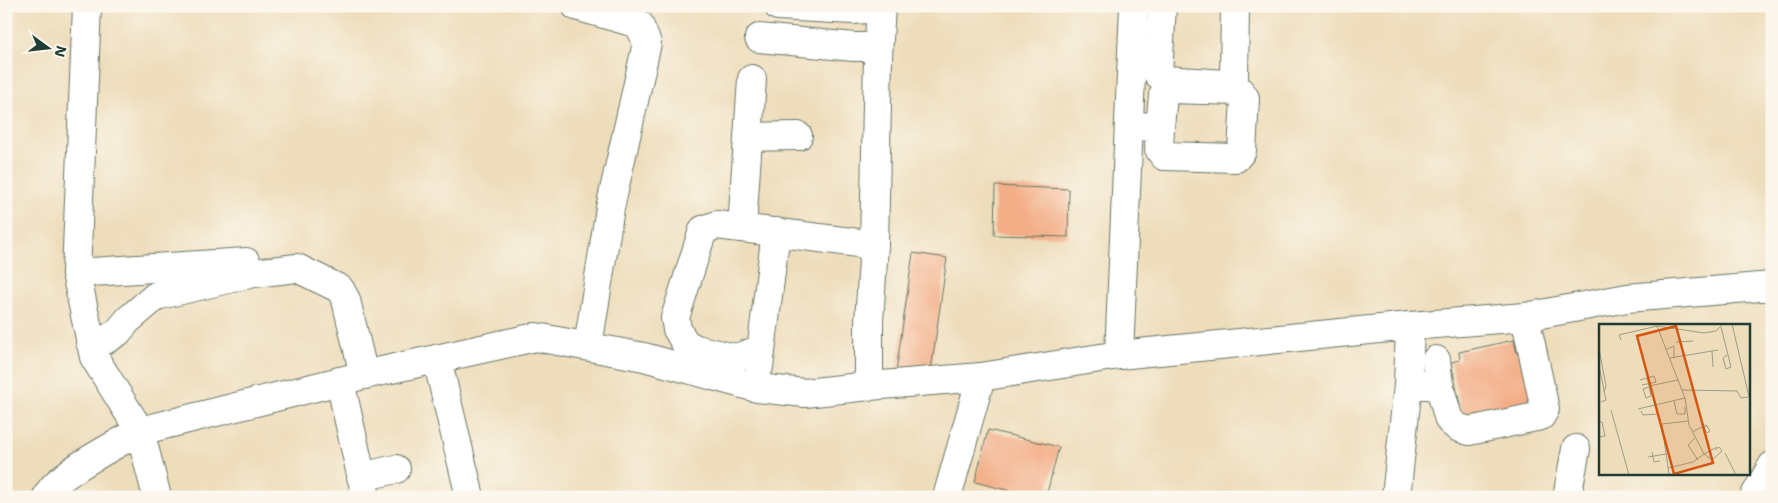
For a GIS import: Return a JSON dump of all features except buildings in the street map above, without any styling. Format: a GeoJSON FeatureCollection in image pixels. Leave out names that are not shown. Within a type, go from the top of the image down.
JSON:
{"type":"FeatureCollection","features":[{"type":"Feature","properties":{"kind":"street"},"geometry":{"type":"LineString","coordinates":[[87,6],[76,273],[94,357],[140,431],[157,497]]}},
{"type":"Feature","properties":{"kind":"street"},"geometry":{"type":"LineString","coordinates":[[576,6],[639,24],[647,43],[610,208],[588,346]]}},
{"type":"Feature","properties":{"kind":"street"},"geometry":{"type":"LineString","coordinates":[[778,6],[852,10],[881,7],[878,47],[874,245],[869,322],[869,386]]}},
{"type":"Feature","properties":{"kind":"street"},"geometry":{"type":"LineString","coordinates":[[1119,355],[1134,6]]}},
{"type":"Feature","properties":{"kind":"street"},"geometry":{"type":"LineString","coordinates":[[1162,6],[1158,74],[1166,80],[1225,84],[1234,78],[1235,6]]}},
{"type":"Feature","properties":{"kind":"street"},"geometry":{"type":"LineString","coordinates":[[759,38],[854,47],[878,47]]}},
{"type":"Feature","properties":{"kind":"street"},"geometry":{"type":"LineString","coordinates":[[742,228],[752,80]]}},
{"type":"Feature","properties":{"kind":"street"},"geometry":{"type":"LineString","coordinates":[[1130,126],[1160,127]]}},
{"type":"Feature","properties":{"kind":"street"},"geometry":{"type":"LineString","coordinates":[[748,137],[798,136]]}},
{"type":"Feature","properties":{"kind":"street"},"geometry":{"type":"LineString","coordinates":[[762,350],[736,358],[696,349],[685,343],[677,329],[675,318],[703,230],[717,225],[874,245]]}},
{"type":"Feature","properties":{"kind":"street"},"geometry":{"type":"LineString","coordinates":[[757,388],[776,232]]}},
{"type":"Feature","properties":{"kind":"street"},"geometry":{"type":"LineString","coordinates":[[76,273],[294,258]]}},
{"type":"Feature","properties":{"kind":"street"},"geometry":{"type":"LineString","coordinates":[[90,342],[107,339],[118,332],[128,320],[156,296],[254,274],[297,268],[340,289],[346,300],[363,487],[396,469]]}},
{"type":"Feature","properties":{"kind":"street"},"geometry":{"type":"LineString","coordinates":[[47,497],[48,491],[67,474],[140,431],[352,378],[536,337],[644,357],[757,388],[805,393],[980,377],[1119,355],[1410,326],[1525,317],[1627,298],[1772,286]]}},
{"type":"Feature","properties":{"kind":"street"},"geometry":{"type":"LineString","coordinates":[[1408,385],[1437,373],[1449,420],[1457,427],[1469,431],[1541,416],[1545,409],[1525,317]]}},
{"type":"Feature","properties":{"kind":"street"},"geometry":{"type":"LineString","coordinates":[[1396,497],[1408,385],[1410,326]]}},
{"type":"Feature","properties":{"kind":"street"},"geometry":{"type":"LineString","coordinates":[[437,359],[470,497]]}},
{"type":"Feature","properties":{"kind":"street"},"geometry":{"type":"LineString","coordinates":[[947,497],[980,377]]}},
{"type":"Feature","properties":{"kind":"street"},"geometry":{"type":"LineString","coordinates":[[1567,497],[1576,449]]}},
{"type":"Feature","properties":{"kind":"street"},"geometry":{"type":"LineString","coordinates":[[1754,497],[1772,466]]}}]}
